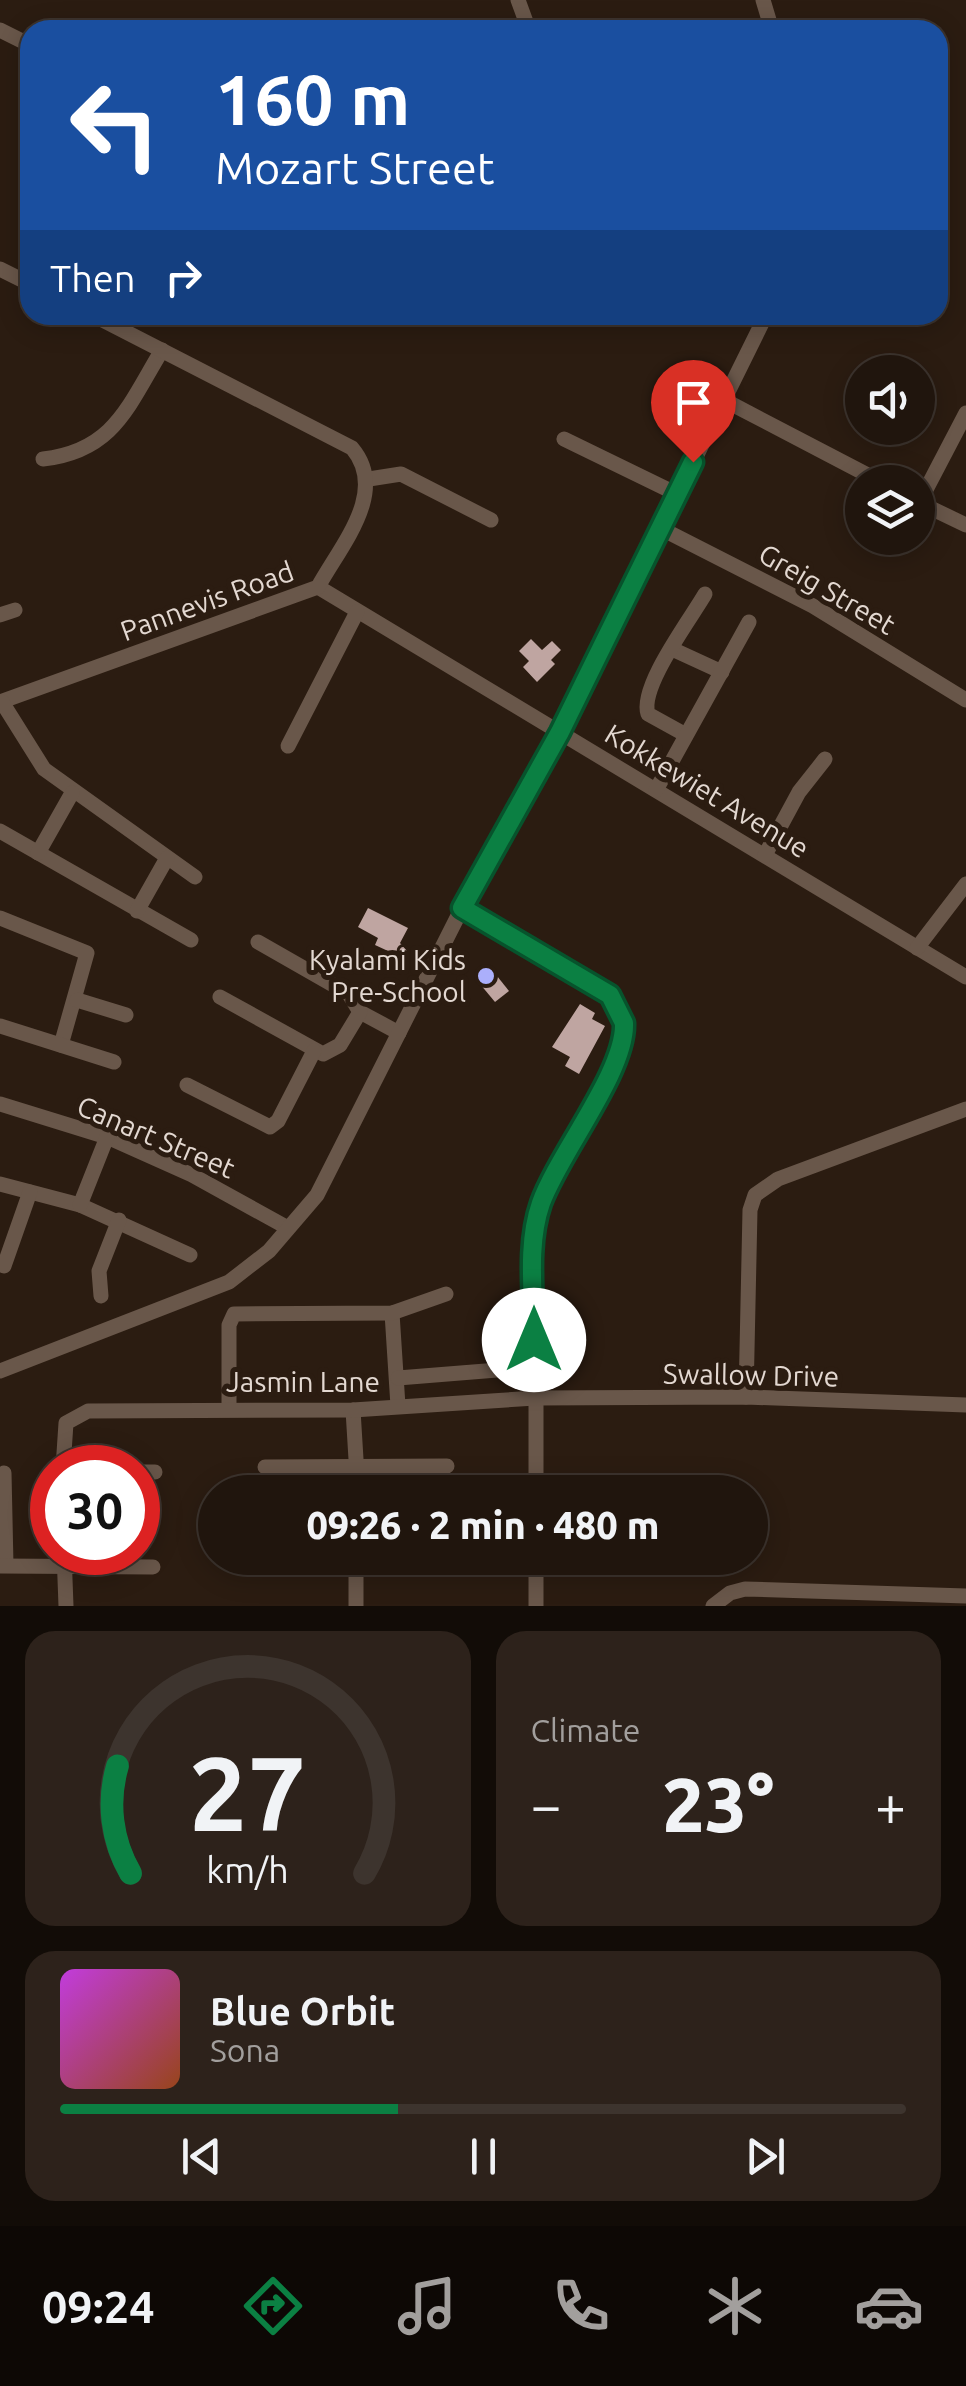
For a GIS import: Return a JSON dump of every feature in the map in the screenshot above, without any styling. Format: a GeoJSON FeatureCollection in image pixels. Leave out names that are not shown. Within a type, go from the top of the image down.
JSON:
{"type":"FeatureCollection","features":[{"type":"Feature","properties":{"kind":"street"},"geometry":{"type":"LineString","coordinates":[[112,325],[352,448],[369,480],[400,474],[491,520]]}},
{"type":"Feature","properties":{"kind":"street"},"geometry":{"type":"LineString","coordinates":[[0,1371],[229,1282],[269,1252],[329,1176],[462,908],[560,732],[761,325]]}},
{"type":"Feature","properties":{"kind":"street"},"geometry":{"type":"LineString","coordinates":[[42,459],[71,456],[94,446],[116,426],[162,350]]}},
{"type":"Feature","properties":{"kind":"street"},"geometry":{"type":"LineString","coordinates":[[724,400],[848,465]]}},
{"type":"Feature","properties":{"kind":"street"},"geometry":{"type":"LineString","coordinates":[[935,471],[966,414]]}},
{"type":"Feature","properties":{"kind":"street"},"geometry":{"type":"LineString","coordinates":[[564,439],[677,494]]}},
{"type":"Feature","properties":{"kind":"street","name":"Pannevis Road"},"geometry":{"type":"LineString","coordinates":[[1,702],[318,587],[362,506],[369,480]]}},
{"type":"Feature","properties":{"kind":"street"},"geometry":{"type":"LineString","coordinates":[[935,510],[966,526]]}},
{"type":"Feature","properties":{"kind":"street","name":"Greig Street"},"geometry":{"type":"LineString","coordinates":[[660,528],[813,606],[966,700]]}},
{"type":"Feature","properties":{"kind":"street","name":"Kokkewiet Avenue"},"geometry":{"type":"LineString","coordinates":[[318,587],[966,977]]}},
{"type":"Feature","properties":{"kind":"street"},"geometry":{"type":"LineString","coordinates":[[686,736],[646,709],[650,686],[705,594]]}},
{"type":"Feature","properties":{"kind":"street"},"geometry":{"type":"LineString","coordinates":[[288,746],[357,612]]}},
{"type":"Feature","properties":{"kind":"street"},"geometry":{"type":"LineString","coordinates":[[656,790],[749,622]]}},
{"type":"Feature","properties":{"kind":"street"},"geometry":{"type":"LineString","coordinates":[[672,649],[722,672]]}},
{"type":"Feature","properties":{"kind":"street"},"geometry":{"type":"LineString","coordinates":[[1,702],[34,756],[72,793],[195,877]]}},
{"type":"Feature","properties":{"kind":"street"},"geometry":{"type":"LineString","coordinates":[[765,855],[799,792],[824,759]]}},
{"type":"Feature","properties":{"kind":"street"},"geometry":{"type":"LineString","coordinates":[[38,854],[72,793]]}},
{"type":"Feature","properties":{"kind":"street"},"geometry":{"type":"LineString","coordinates":[[0,831],[191,940]]}},
{"type":"Feature","properties":{"kind":"street"},"geometry":{"type":"LineString","coordinates":[[136,911],[167,858]]}},
{"type":"Feature","properties":{"kind":"street"},"geometry":{"type":"LineString","coordinates":[[917,948],[966,884]]}},
{"type":"Feature","properties":{"kind":"street"},"geometry":{"type":"LineString","coordinates":[[462,908],[617,1002],[625,1031],[616,1058],[558,1167],[536,1218],[536,1475]]}},
{"type":"Feature","properties":{"kind":"street"},"geometry":{"type":"LineString","coordinates":[[0,918],[87,954],[61,1045]]}},
{"type":"Feature","properties":{"kind":"street"},"geometry":{"type":"LineString","coordinates":[[258,942],[352,996],[360,1012],[400,1033]]}},
{"type":"Feature","properties":{"kind":"street"},"geometry":{"type":"LineString","coordinates":[[220,997],[314,1052],[336,1049],[360,1012]]}},
{"type":"Feature","properties":{"kind":"street"},"geometry":{"type":"LineString","coordinates":[[76,1000],[126,1015]]}},
{"type":"Feature","properties":{"kind":"street"},"geometry":{"type":"LineString","coordinates":[[0,1026],[114,1062]]}},
{"type":"Feature","properties":{"kind":"street"},"geometry":{"type":"LineString","coordinates":[[187,1085],[270,1127],[278,1120],[314,1052]]}},
{"type":"Feature","properties":{"kind":"street","name":"Canart Street"},"geometry":{"type":"LineString","coordinates":[[0,1104],[106,1137],[192,1175],[288,1228]]}},
{"type":"Feature","properties":{"kind":"street"},"geometry":{"type":"LineString","coordinates":[[746,1397],[750,1210],[755,1194],[778,1179],[966,1109]]}},
{"type":"Feature","properties":{"kind":"street"},"geometry":{"type":"LineString","coordinates":[[80,1205],[106,1137]]}},
{"type":"Feature","properties":{"kind":"street"},"geometry":{"type":"LineString","coordinates":[[0,1184],[80,1205],[190,1255]]}},
{"type":"Feature","properties":{"kind":"street"},"geometry":{"type":"LineString","coordinates":[[4,1266],[30,1192]]}},
{"type":"Feature","properties":{"kind":"street"},"geometry":{"type":"LineString","coordinates":[[102,1296],[100,1271],[119,1220]]}},
{"type":"Feature","properties":{"kind":"street"},"geometry":{"type":"LineString","coordinates":[[230,1407],[229,1325],[234,1314],[392,1313],[446,1294]]}},
{"type":"Feature","properties":{"kind":"street"},"geometry":{"type":"LineString","coordinates":[[392,1313],[398,1406]]}},
{"type":"Feature","properties":{"kind":"street","name":"Jasmin Lane"},"geometry":{"type":"LineString","coordinates":[[398,1378],[534,1367]]}},
{"type":"Feature","properties":{"kind":"street","name":"Swallow Drive"},"geometry":{"type":"LineString","coordinates":[[535,1398],[746,1397],[966,1405]]}},
{"type":"Feature","properties":{"kind":"street","name":"Jasmin Lane"},"geometry":{"type":"LineString","coordinates":[[64,1445],[64,1430],[73,1417],[88,1411],[230,1407],[353,1410],[535,1398]]}},
{"type":"Feature","properties":{"kind":"street"},"geometry":{"type":"LineString","coordinates":[[353,1410],[358,1475]]}},
{"type":"Feature","properties":{"kind":"street"},"geometry":{"type":"LineString","coordinates":[[265,1467],[447,1466]]}},
{"type":"Feature","properties":{"kind":"street"},"geometry":{"type":"LineString","coordinates":[[4,1472],[3,1566],[30,1563]]}},
{"type":"Feature","properties":{"kind":"street"},"geometry":{"type":"LineString","coordinates":[[65,1575],[66,1606]]}},
{"type":"Feature","properties":{"kind":"street"},"geometry":{"type":"LineString","coordinates":[[356,1575],[356,1606]]}},
{"type":"Feature","properties":{"kind":"street"},"geometry":{"type":"LineString","coordinates":[[536,1575],[536,1606]]}},
{"type":"Feature","properties":{"kind":"street"},"geometry":{"type":"LineString","coordinates":[[714,1606],[730,1593],[745,1589],[966,1596]]}},
{"type":"Feature","properties":{"kind":"building"},"geometry":{"type":"Polygon","coordinates":[[[531,639],[542,650],[552,641],[561,650],[551,660],[555,664],[537,682],[523,667],[529,661],[519,651],[531,639]]]}},
{"type":"Feature","properties":{"kind":"building"},"geometry":{"type":"Polygon","coordinates":[[[368,908],[408,928],[400,943],[407,951],[400,965],[385,957],[388,951],[375,945],[378,938],[358,927],[368,908]]]}},
{"type":"Feature","properties":{"kind":"building"},"geometry":{"type":"Polygon","coordinates":[[[489,966],[509,991],[495,1002],[475,978],[489,966]]]}},
{"type":"Feature","properties":{"kind":"building"},"geometry":{"type":"Polygon","coordinates":[[[580,1004],[595,1013],[592,1019],[605,1026],[579,1074],[565,1066],[570,1057],[552,1047],[580,1004]]]}},
{"type":"Feature","properties":{"kind":"place","name":"Kyalami Kids Pre-School"},"geometry":{"type":"Point","coordinates":[486,976]}},
{"type":"Feature","properties":{"kind":"route"},"geometry":{"type":"LineString","coordinates":[[534,1340],[536,1218],[564,1155],[612,1068],[625,1031],[624,1023],[617,1002],[610,995],[462,908],[560,732],[693,462]]}}]}
